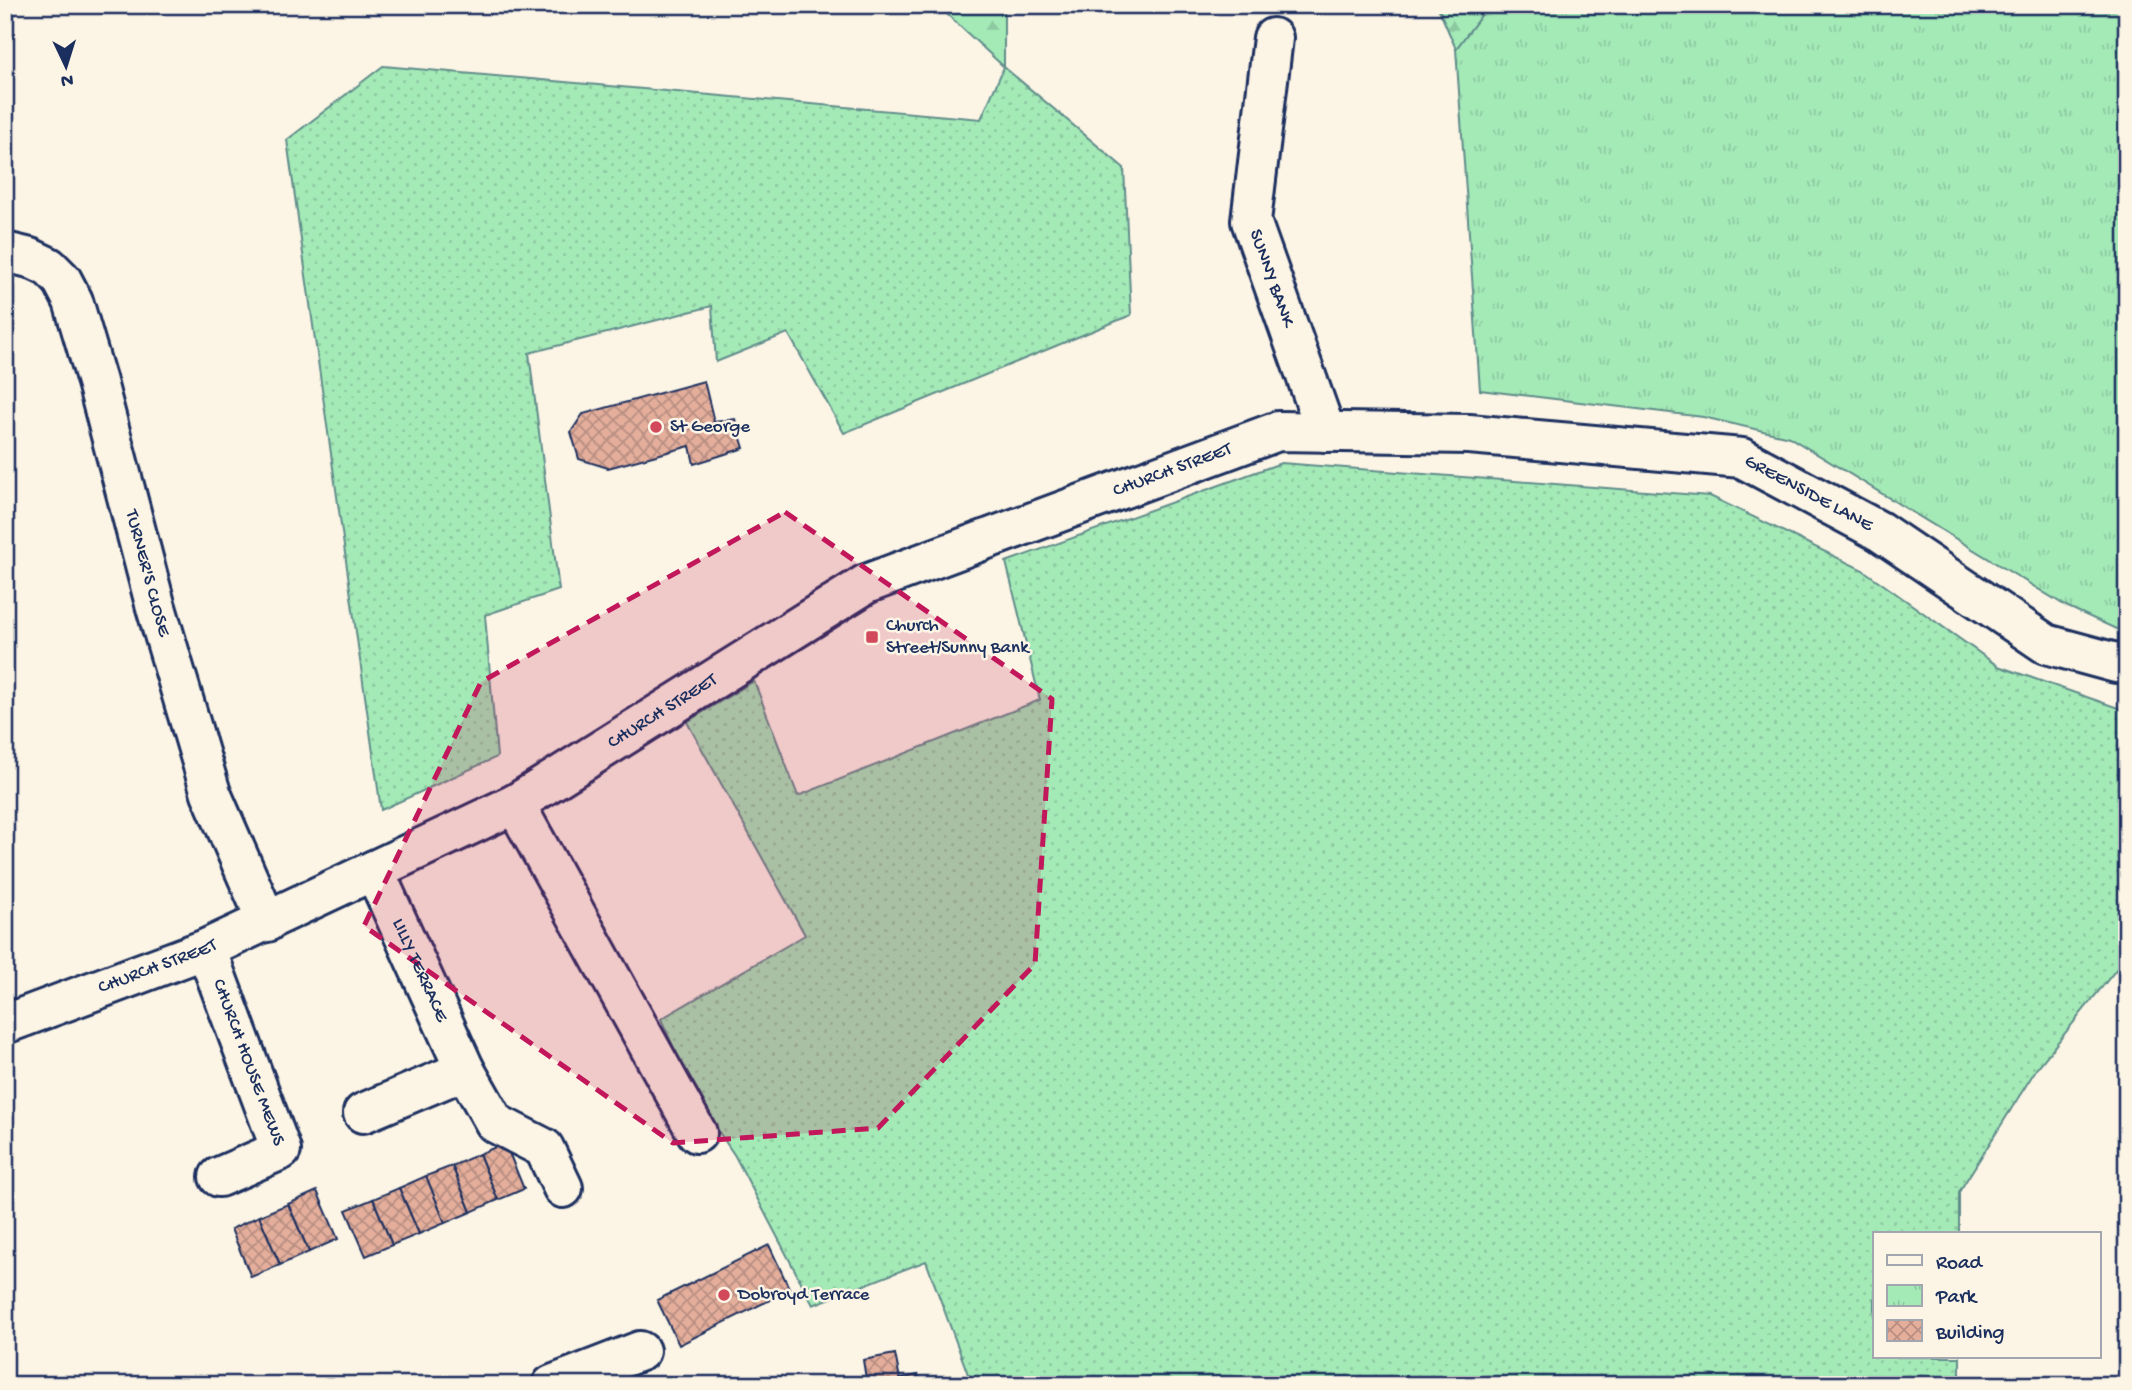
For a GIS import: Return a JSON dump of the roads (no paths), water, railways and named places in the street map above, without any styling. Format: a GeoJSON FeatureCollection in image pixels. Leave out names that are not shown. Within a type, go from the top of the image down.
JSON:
{"type":"FeatureCollection","features":[{"type":"Feature","properties":{"kind":"street","name":"SUNNY BANK"},"geometry":{"type":"LineString","coordinates":[[1273,38],[1251,221],[1326,432]]}},
{"type":"Feature","properties":{"kind":"street","name":"TURNER'S CLOSE"},"geometry":{"type":"LineString","coordinates":[[5,252],[30,258],[48,267],[62,280],[73,301],[155,604],[211,793],[267,922]]}},
{"type":"Feature","properties":{"kind":"street","name":"CHURCH STREET"},"geometry":{"type":"LineString","coordinates":[[5,1024],[206,950],[515,804],[866,584],[1278,431],[1326,432]]}},
{"type":"Feature","properties":{"kind":"street","name":"GREENSIDE LANE"},"geometry":{"type":"LineString","coordinates":[[1326,432],[1469,435],[1742,458],[1879,531],[2046,644],[2116,663],[2127,662]]}},
{"type":"Feature","properties":{"kind":"street"},"geometry":{"type":"LineString","coordinates":[[515,804],[697,1133]]}},
{"type":"Feature","properties":{"kind":"street","name":"LILLY TERRACE"},"geometry":{"type":"LineString","coordinates":[[374,870],[466,1070],[495,1123],[544,1148],[563,1188]]}},
{"type":"Feature","properties":{"kind":"street","name":"CHURCH HOUSE MEWS"},"geometry":{"type":"LineString","coordinates":[[206,950],[281,1150],[219,1177]]}},
{"type":"Feature","properties":{"kind":"street"},"geometry":{"type":"LineString","coordinates":[[363,1113],[466,1070]]}},
{"type":"Feature","properties":{"kind":"street"},"geometry":{"type":"LineString","coordinates":[[552,1385],[640,1351]]}},
{"type":"Feature","properties":{"kind":"place","name":"St George"},"geometry":{"type":"Point","coordinates":[656,427]}},
{"type":"Feature","properties":{"kind":"place","name":"Church Street/Sunny Bank"},"geometry":{"type":"Point","coordinates":[872,637]}},
{"type":"Feature","properties":{"kind":"place","name":"Dobroyd Terrace"},"geometry":{"type":"Point","coordinates":[724,1295]}}]}
